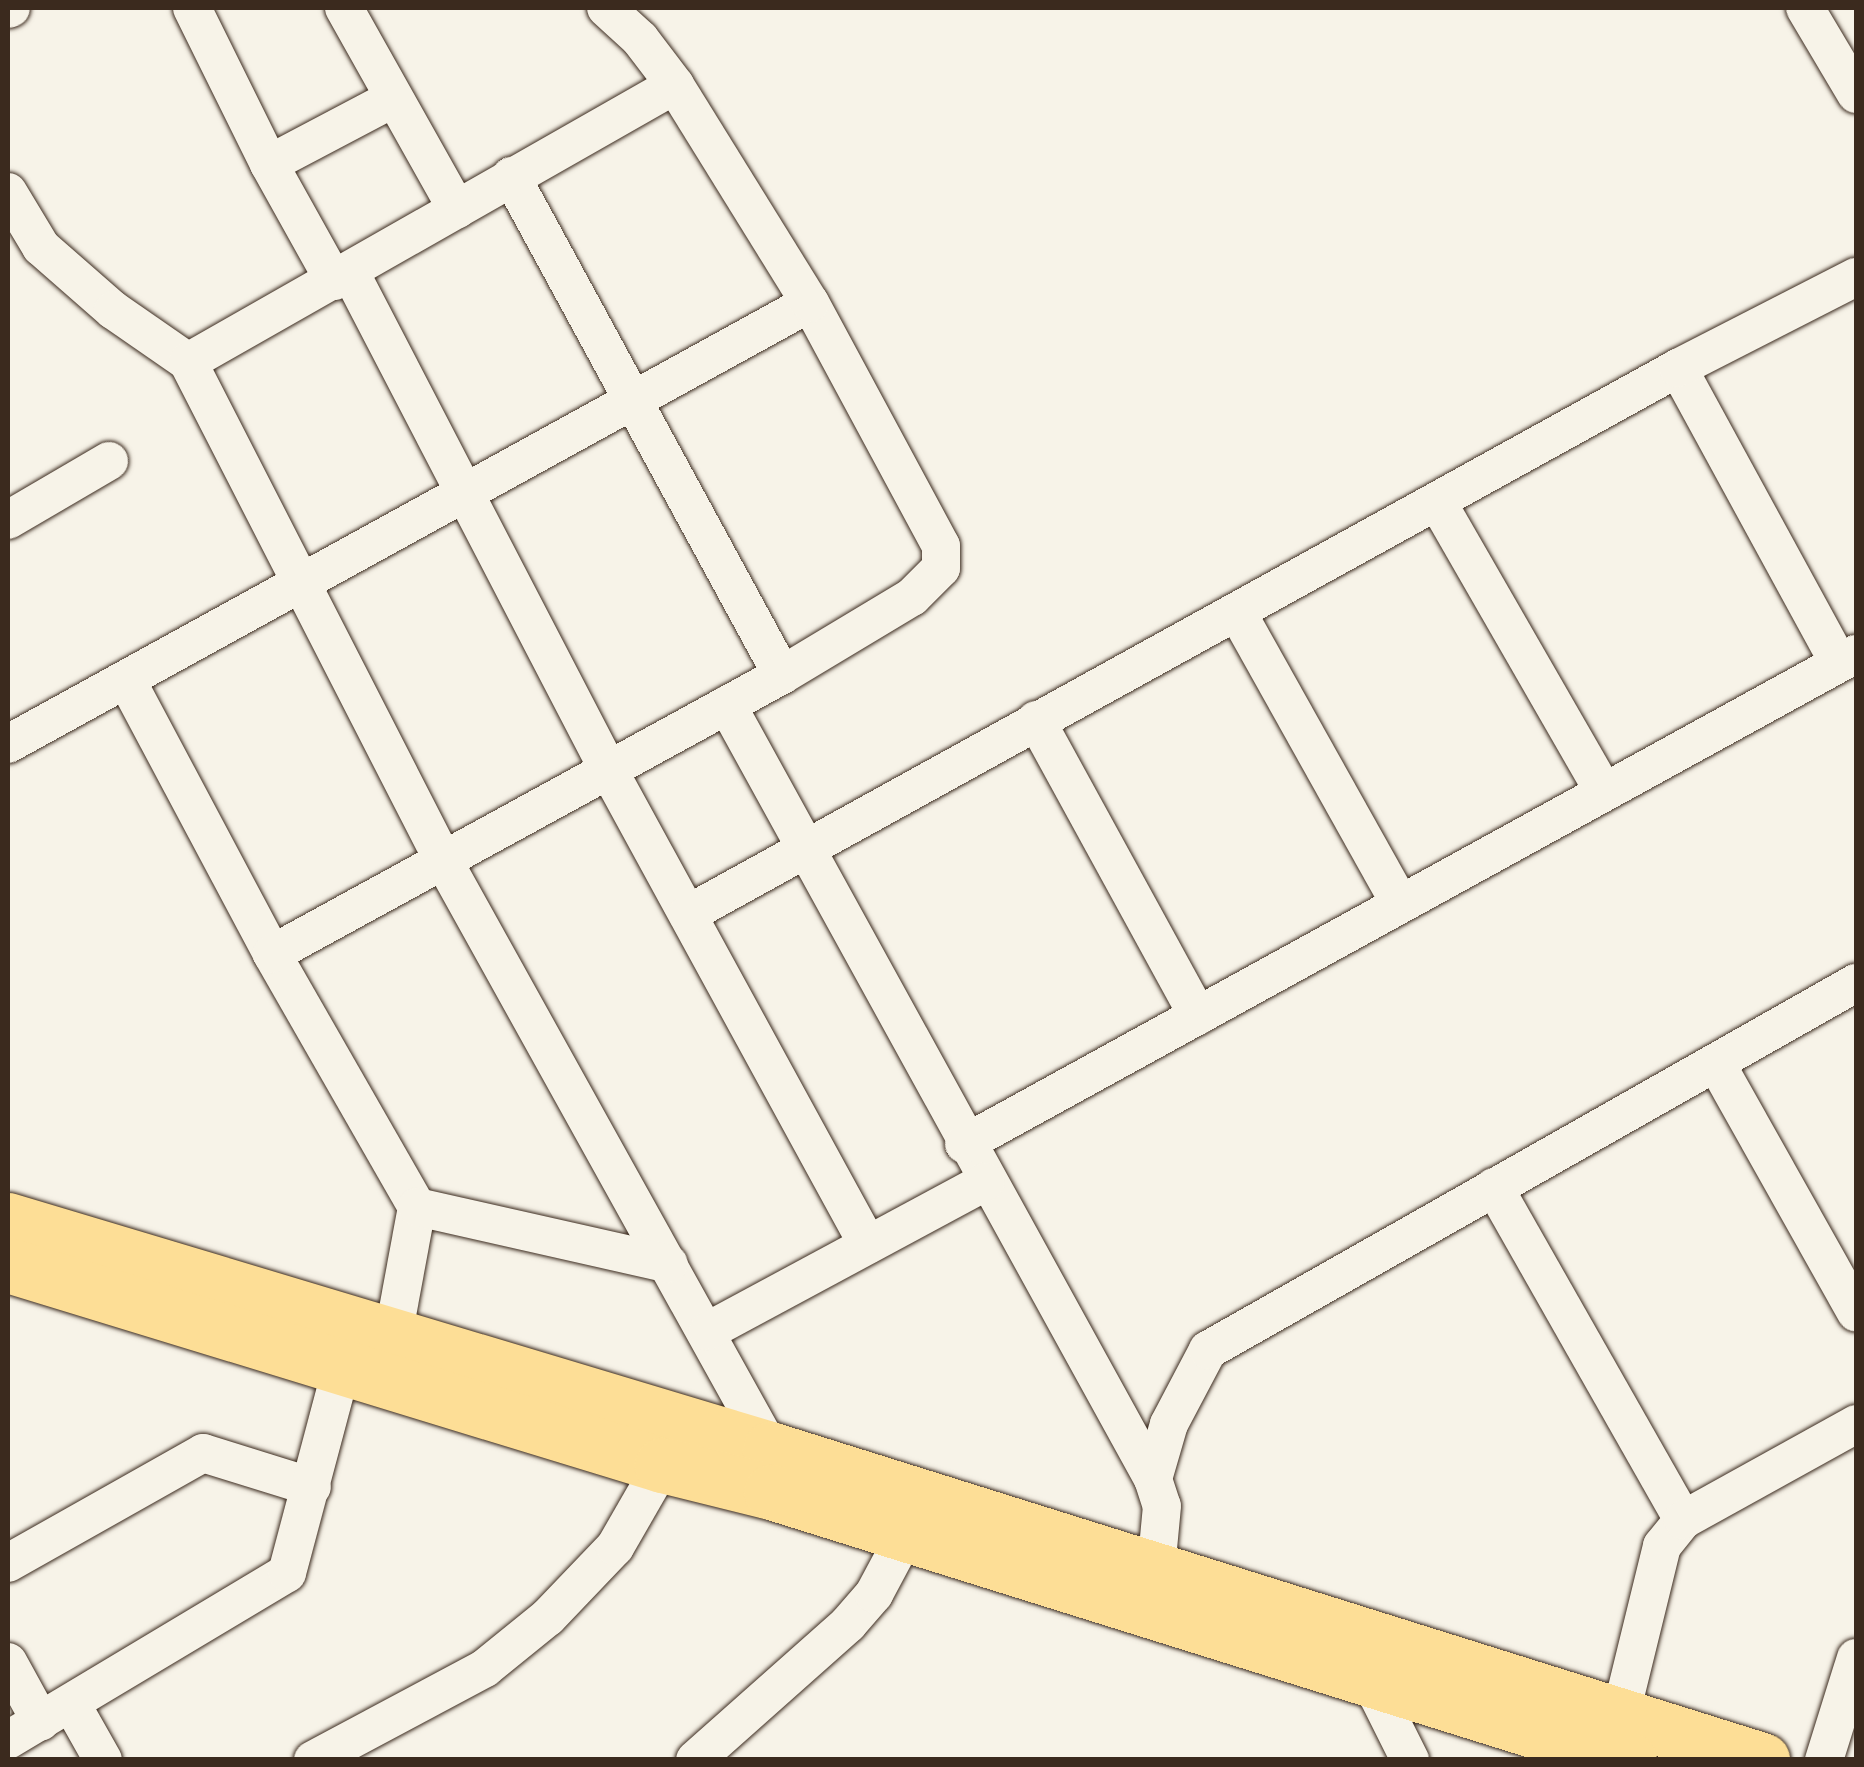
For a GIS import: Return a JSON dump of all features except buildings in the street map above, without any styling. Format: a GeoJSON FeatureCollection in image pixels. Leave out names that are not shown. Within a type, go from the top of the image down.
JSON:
{"type":"FeatureCollection","features":[{"type":"Feature","properties":{"kind":"main road"},"geometry":{"type":"LineString","coordinates":[[8,1220],[362,1343],[674,1445],[906,1534],[1372,1684],[1625,1738],[1762,1760]]}},
{"type":"Feature","properties":{"kind":"main road"},"geometry":{"type":"LineString","coordinates":[[8,1265],[362,1343]]}},
{"type":"Feature","properties":{"kind":"main road"},"geometry":{"type":"LineString","coordinates":[[674,1445],[770,1449],[1344,1631],[1625,1738]]}},
{"type":"Feature","properties":{"kind":"street"},"geometry":{"type":"LineString","coordinates":[[192,8],[270,164],[342,277],[467,492],[608,769],[868,1244]]}},
{"type":"Feature","properties":{"kind":"street"},"geometry":{"type":"LineString","coordinates":[[344,8],[457,208]]}},
{"type":"Feature","properties":{"kind":"street"},"geometry":{"type":"LineString","coordinates":[[272,954],[782,675],[912,597],[940,568],[941,546],[810,303],[674,85],[640,38],[606,8]]}},
{"type":"Feature","properties":{"kind":"street"},"geometry":{"type":"LineString","coordinates":[[1804,8],[1856,94]]}},
{"type":"Feature","properties":{"kind":"street"},"geometry":{"type":"LineString","coordinates":[[188,362],[674,85]]}},
{"type":"Feature","properties":{"kind":"street"},"geometry":{"type":"LineString","coordinates":[[270,164],[394,98]]}},
{"type":"Feature","properties":{"kind":"street"},"geometry":{"type":"LineString","coordinates":[[511,176],[636,399],[782,675]]}},
{"type":"Feature","properties":{"kind":"street"},"geometry":{"type":"LineString","coordinates":[[8,192],[52,258],[188,362],[443,860],[770,1449]]}},
{"type":"Feature","properties":{"kind":"street"},"geometry":{"type":"LineString","coordinates":[[688,914],[1036,720],[1439,506],[1678,368],[1856,276]]}},
{"type":"Feature","properties":{"kind":"street"},"geometry":{"type":"LineString","coordinates":[[8,744],[810,303]]}},
{"type":"Feature","properties":{"kind":"street"},"geometry":{"type":"LineString","coordinates":[[964,1144],[1848,659],[1678,368]]}},
{"type":"Feature","properties":{"kind":"street"},"geometry":{"type":"LineString","coordinates":[[8,520],[110,460]]}},
{"type":"Feature","properties":{"kind":"street"},"geometry":{"type":"LineString","coordinates":[[1439,506],[1603,790]]}},
{"type":"Feature","properties":{"kind":"street"},"geometry":{"type":"LineString","coordinates":[[1237,612],[1400,904]]}},
{"type":"Feature","properties":{"kind":"street"},"geometry":{"type":"LineString","coordinates":[[127,681],[272,954],[417,1207],[669,1264]]}},
{"type":"Feature","properties":{"kind":"street"},"geometry":{"type":"LineString","coordinates":[[727,705],[984,1182],[1153,1479],[1162,1506],[1156,1570]]}},
{"type":"Feature","properties":{"kind":"street"},"geometry":{"type":"LineString","coordinates":[[1036,720],[1198,1016]]}},
{"type":"Feature","properties":{"kind":"street"},"geometry":{"type":"LineString","coordinates":[[1153,1479],[1169,1424],[1208,1350],[1856,983]]}},
{"type":"Feature","properties":{"kind":"street"},"geometry":{"type":"LineString","coordinates":[[1716,1063],[1856,1312]]}},
{"type":"Feature","properties":{"kind":"street"},"geometry":{"type":"LineString","coordinates":[[708,1332],[984,1182]]}},
{"type":"Feature","properties":{"kind":"street"},"geometry":{"type":"LineString","coordinates":[[1494,1187],[1683,1520]]}},
{"type":"Feature","properties":{"kind":"street"},"geometry":{"type":"LineString","coordinates":[[8,1740],[286,1572],[362,1343],[417,1207]]}},
{"type":"Feature","properties":{"kind":"street"},"geometry":{"type":"LineString","coordinates":[[1625,1738],[1662,1546],[1683,1520],[1856,1424]]}},
{"type":"Feature","properties":{"kind":"street"},"geometry":{"type":"LineString","coordinates":[[313,1760],[485,1668],[548,1617],[615,1546],[674,1445]]}},
{"type":"Feature","properties":{"kind":"street"},"geometry":{"type":"LineString","coordinates":[[8,1563],[204,1453],[312,1487]]}},
{"type":"Feature","properties":{"kind":"street"},"geometry":{"type":"LineString","coordinates":[[695,1760],[848,1624],[874,1594],[906,1534]]}},
{"type":"Feature","properties":{"kind":"street"},"geometry":{"type":"LineString","coordinates":[[1344,1631],[1410,1760]]}},
{"type":"Feature","properties":{"kind":"street"},"geometry":{"type":"LineString","coordinates":[[1824,1760],[1856,1658]]}},
{"type":"Feature","properties":{"kind":"street"},"geometry":{"type":"LineString","coordinates":[[8,1662],[102,1760]]}}]}
